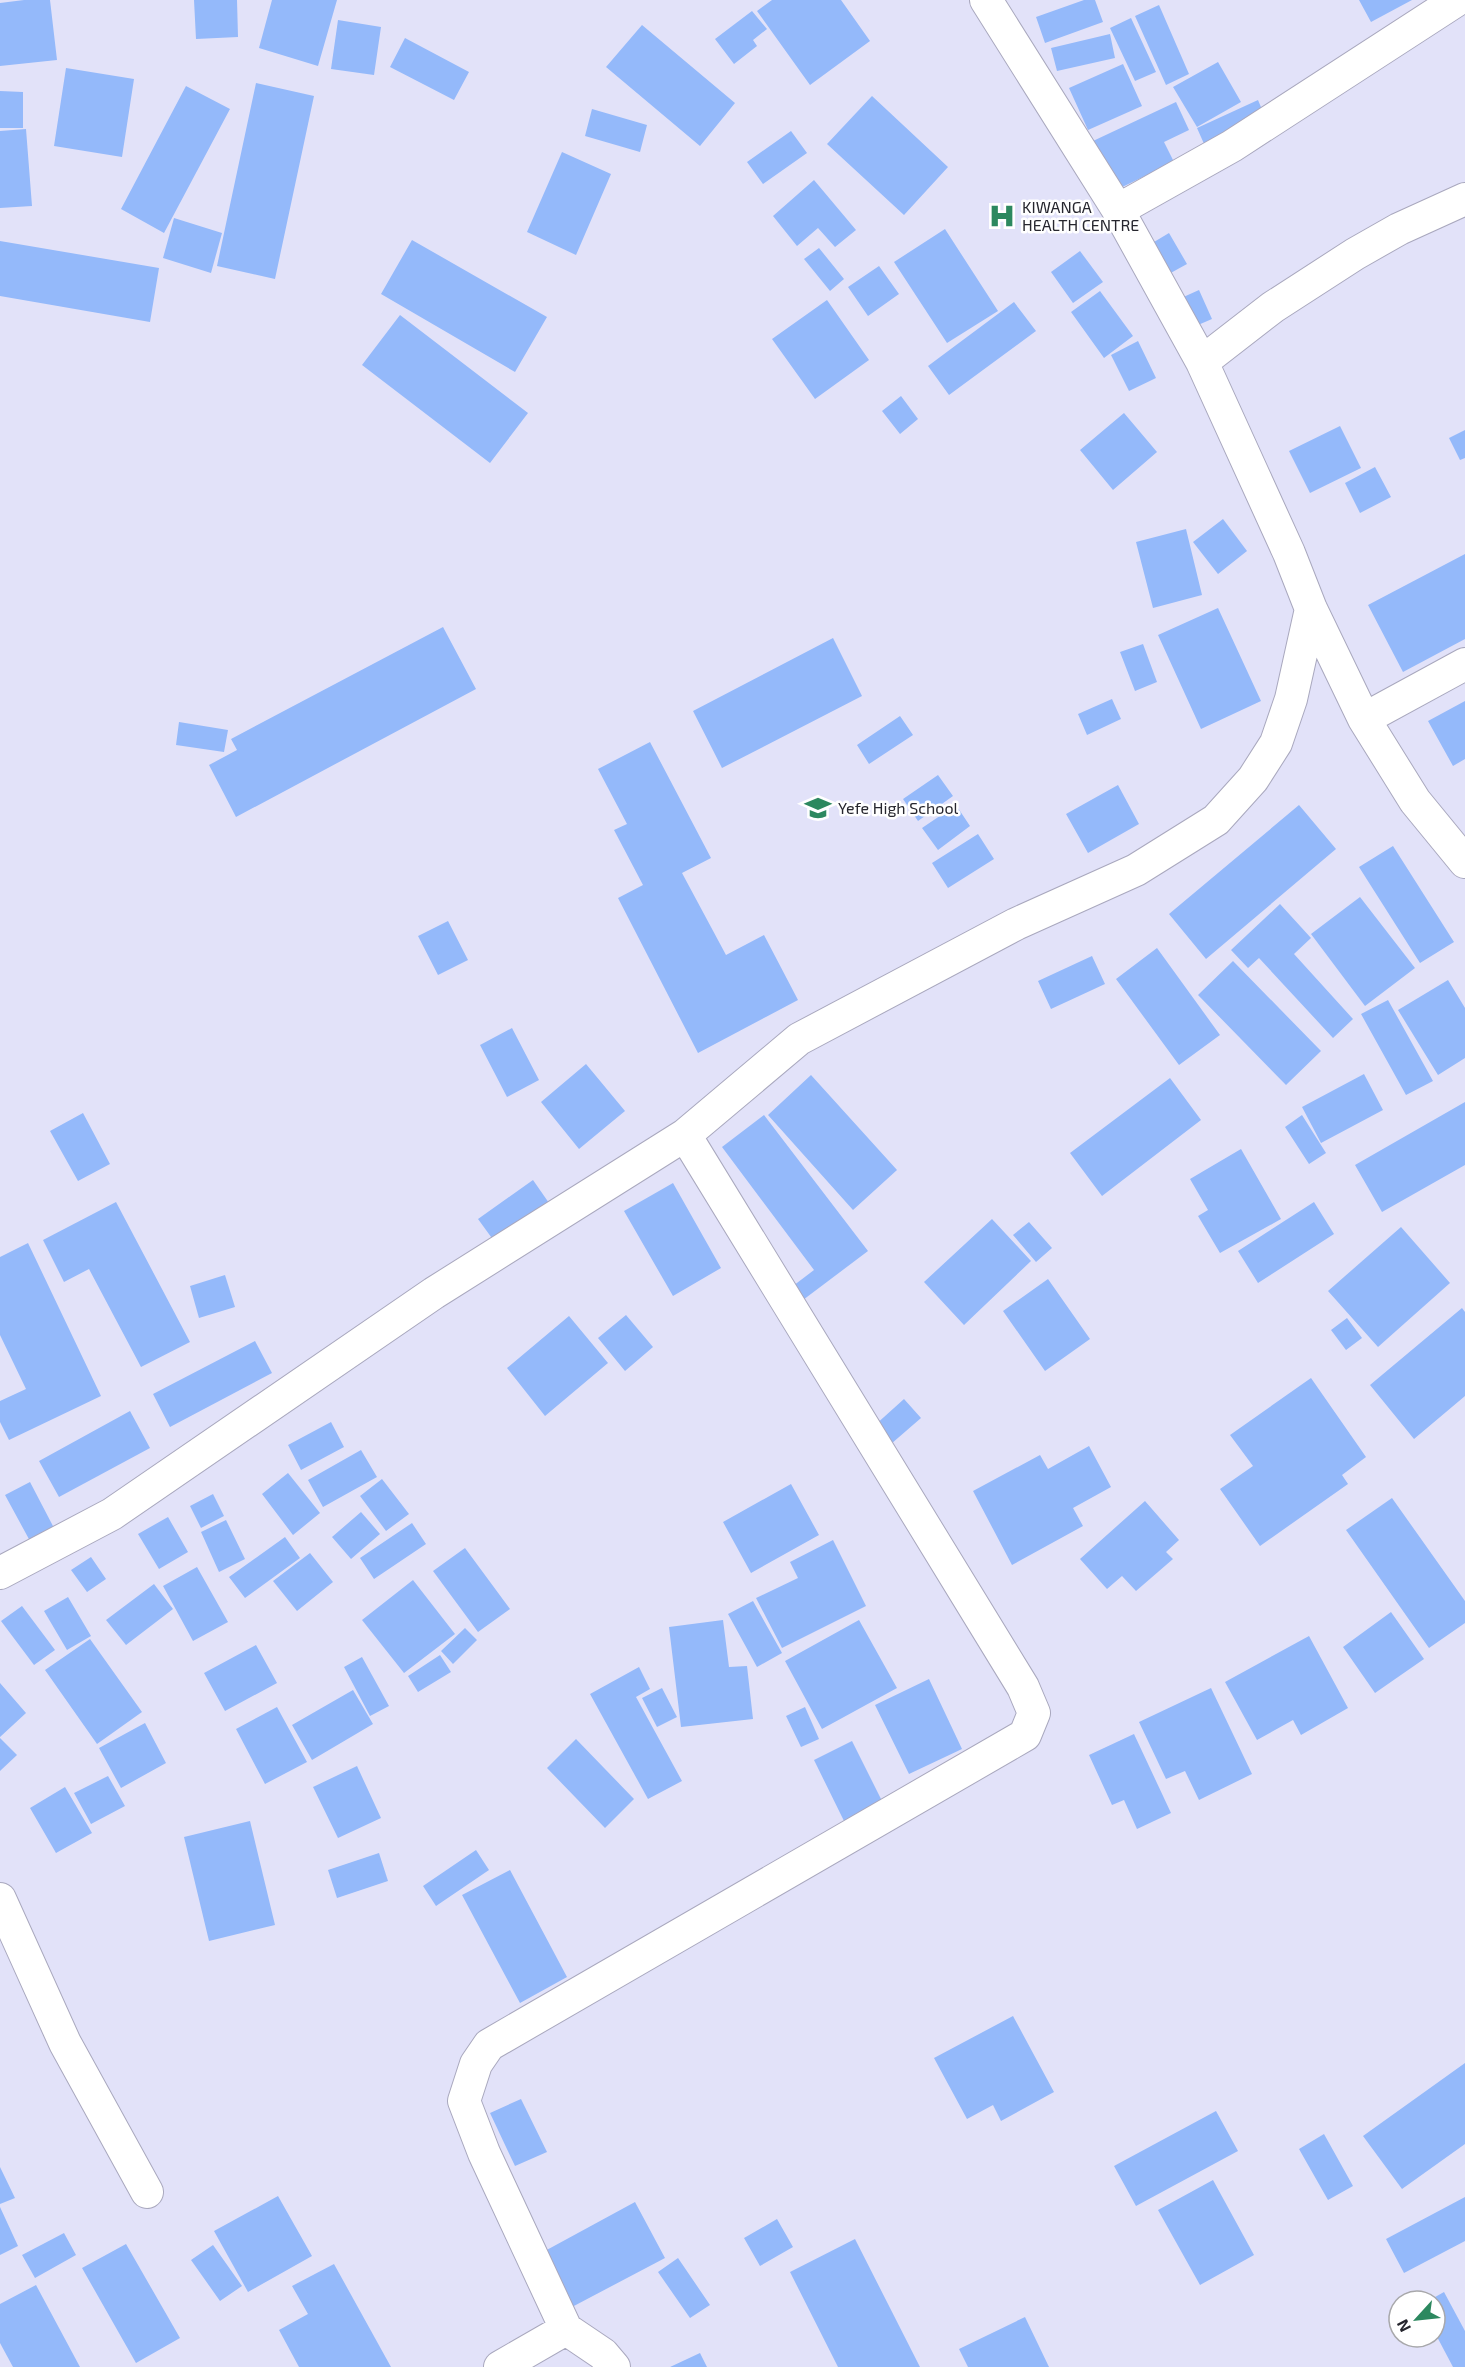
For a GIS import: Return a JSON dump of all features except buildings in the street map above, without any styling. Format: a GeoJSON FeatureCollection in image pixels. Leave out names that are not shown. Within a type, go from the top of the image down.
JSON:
{"type":"FeatureCollection","features":[{"type":"Feature","properties":{"kind":"street"},"geometry":{"type":"LineString","coordinates":[[986,0],[1118,210],[1202,362],[1275,521],[1311,609],[1364,719],[1415,801],[1465,862]]}},
{"type":"Feature","properties":{"kind":"street"},"geometry":{"type":"LineString","coordinates":[[1118,210],[1232,146],[1457,0]]}},
{"type":"Feature","properties":{"kind":"street"},"geometry":{"type":"LineString","coordinates":[[1202,362],[1273,306],[1355,254],[1399,229],[1465,199]]}},
{"type":"Feature","properties":{"kind":"street"},"geometry":{"type":"LineString","coordinates":[[0,1573],[112,1514],[434,1293],[685,1135],[799,1039],[1016,924],[1136,870],[1216,820],[1253,779],[1276,743],[1291,699],[1311,609]]}},
{"type":"Feature","properties":{"kind":"street"},"geometry":{"type":"LineString","coordinates":[[1364,719],[1465,664]]}},
{"type":"Feature","properties":{"kind":"street"},"geometry":{"type":"LineString","coordinates":[[614,2367],[603,2354],[566,2329],[484,2153],[464,2101],[476,2064],[489,2045],[1025,1735],[1034,1713],[1023,1687],[685,1135]]}},
{"type":"Feature","properties":{"kind":"street"},"geometry":{"type":"LineString","coordinates":[[0,1899],[65,2043],[147,2192]]}},
{"type":"Feature","properties":{"kind":"street"},"geometry":{"type":"LineString","coordinates":[[500,2367],[566,2329]]}},
{"type":"Feature","properties":{"kind":"place","name":"KIWANGA HEALTH CENTRE"},"geometry":{"type":"Point","coordinates":[1002,216]}},
{"type":"Feature","properties":{"kind":"place","name":"Yefe High School"},"geometry":{"type":"Point","coordinates":[818,808]}}]}
